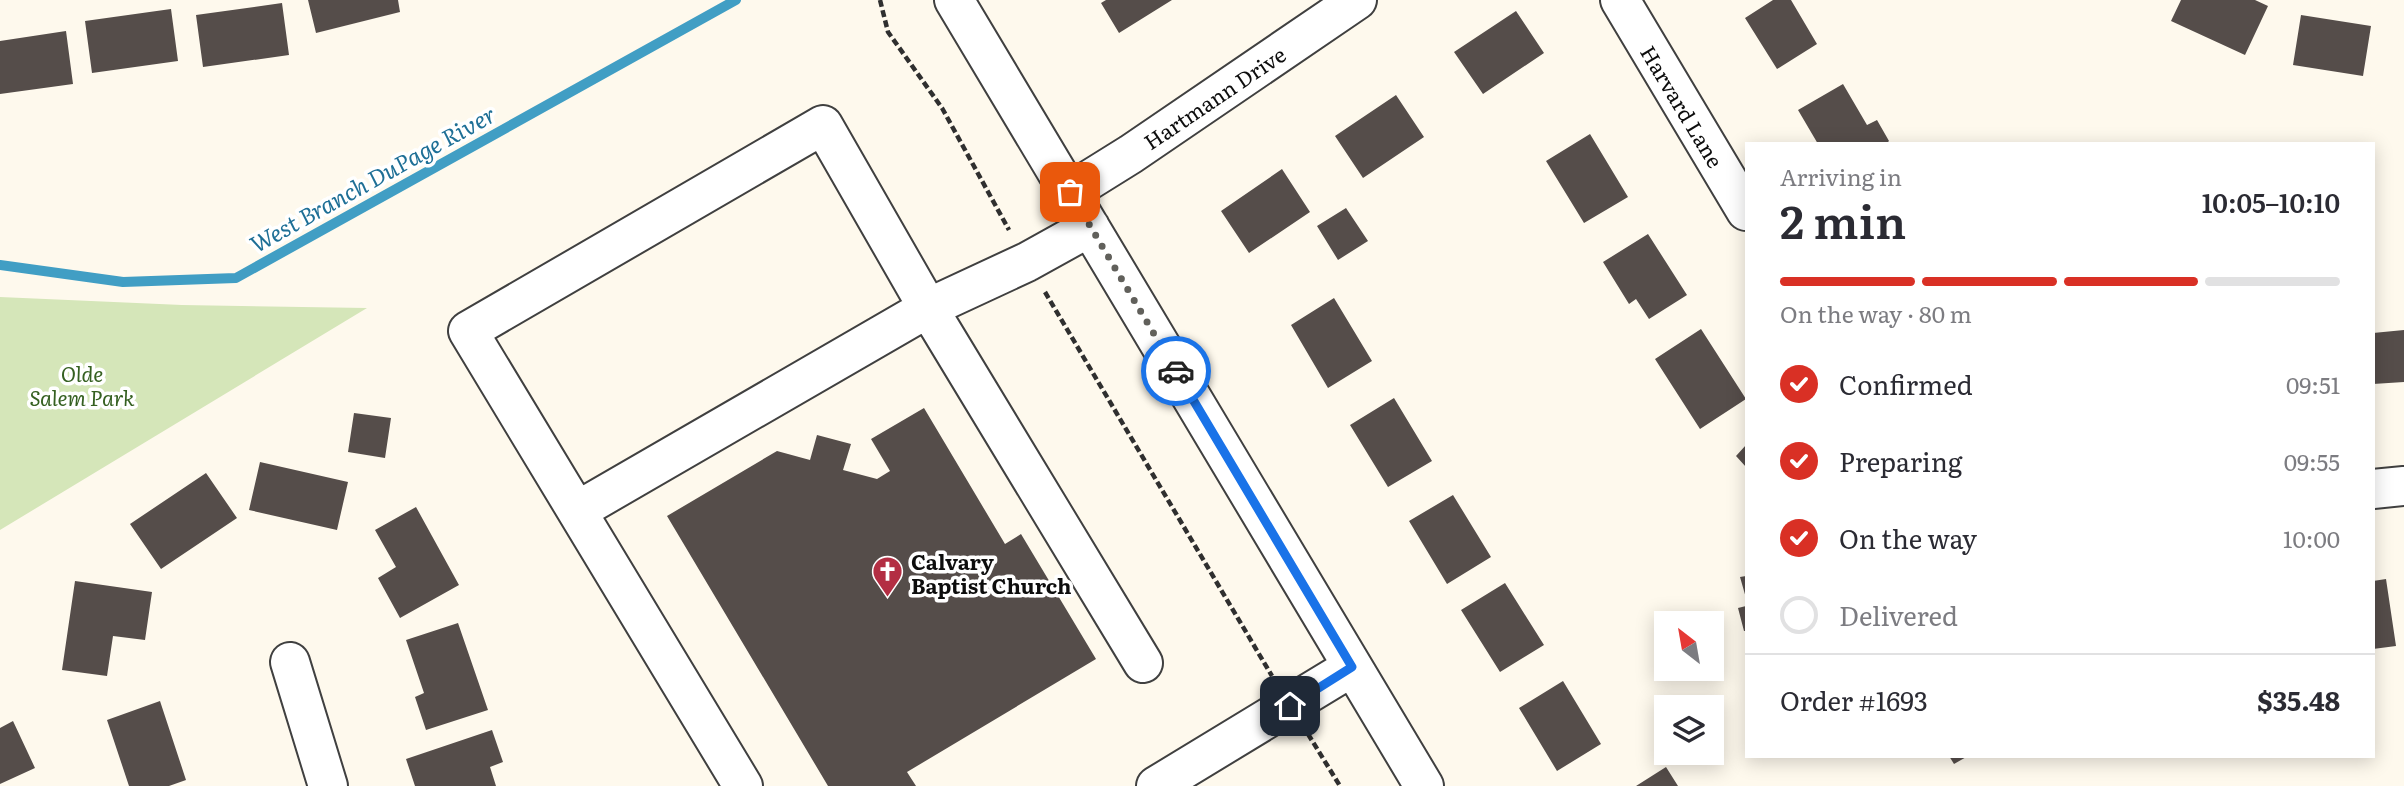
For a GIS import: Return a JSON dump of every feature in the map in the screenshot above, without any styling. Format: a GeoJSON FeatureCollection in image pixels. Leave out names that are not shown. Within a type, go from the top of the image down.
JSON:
{"type":"FeatureCollection","features":[{"type":"Feature","properties":{"kind":"street"},"geometry":{"type":"LineString","coordinates":[[954,0],[1424,786]]}},
{"type":"Feature","properties":{"kind":"street","name":"Hartmann Drive"},"geometry":{"type":"LineString","coordinates":[[1070,192],[1131,154],[1357,0]]}},
{"type":"Feature","properties":{"kind":"street","name":"Harvard Lane"},"geometry":{"type":"LineString","coordinates":[[1620,0],[1745,209]]}},
{"type":"Feature","properties":{"kind":"street"},"geometry":{"type":"LineString","coordinates":[[743,786],[468,331],[823,125],[928,308],[1143,663]]}},
{"type":"Feature","properties":{"kind":"street"},"geometry":{"type":"LineString","coordinates":[[577,511],[928,308],[1027,262],[1090,227]]}},
{"type":"Feature","properties":{"kind":"street"},"geometry":{"type":"LineString","coordinates":[[2375,489],[2404,486]]}},
{"type":"Feature","properties":{"kind":"street"},"geometry":{"type":"LineString","coordinates":[[290,662],[328,786]]}},
{"type":"Feature","properties":{"kind":"street"},"geometry":{"type":"LineString","coordinates":[[1156,786],[1352,667]]}},
{"type":"Feature","properties":{"kind":"path"},"geometry":{"type":"LineString","coordinates":[[880,0],[888,32],[942,108],[1027,262],[1340,786]]}},
{"type":"Feature","properties":{"kind":"green space","name":"Olde Salem Park"},"geometry":{"type":"Polygon","coordinates":[[[0,297],[182,305],[367,308],[0,530],[0,297]]]}},
{"type":"Feature","properties":{"kind":"building"},"geometry":{"type":"Polygon","coordinates":[[[308,0],[398,0],[400,12],[316,33],[308,0]]]}},
{"type":"Feature","properties":{"kind":"building"},"geometry":{"type":"Polygon","coordinates":[[[1106,0],[1172,0],[1119,33],[1101,3],[1106,0]]]}},
{"type":"Feature","properties":{"kind":"building"},"geometry":{"type":"Polygon","coordinates":[[[1773,0],[1791,0],[1817,44],[1777,69],[1745,18],[1773,0]]]}},
{"type":"Feature","properties":{"kind":"building"},"geometry":{"type":"Polygon","coordinates":[[[2181,0],[2255,0],[2268,6],[2245,55],[2171,21],[2181,0]]]}},
{"type":"Feature","properties":{"kind":"building"},"geometry":{"type":"Polygon","coordinates":[[[282,3],[289,55],[203,67],[196,15],[282,3]]]}},
{"type":"Feature","properties":{"kind":"building"},"geometry":{"type":"Polygon","coordinates":[[[171,9],[178,61],[92,73],[85,21],[171,9]]]}},
{"type":"Feature","properties":{"kind":"building"},"geometry":{"type":"Polygon","coordinates":[[[1516,11],[1544,53],[1483,94],[1454,52],[1516,11]]]}},
{"type":"Feature","properties":{"kind":"building"},"geometry":{"type":"Polygon","coordinates":[[[2301,15],[2371,26],[2363,76],[2293,65],[2301,15]]]}},
{"type":"Feature","properties":{"kind":"building"},"geometry":{"type":"Polygon","coordinates":[[[66,31],[73,84],[0,94],[0,41],[66,31]]]}},
{"type":"Feature","properties":{"kind":"building"},"geometry":{"type":"Polygon","coordinates":[[[1843,84],[1867,125],[1877,120],[1889,141],[1817,142],[1798,110],[1843,84]]]}},
{"type":"Feature","properties":{"kind":"building"},"geometry":{"type":"Polygon","coordinates":[[[1396,95],[1424,137],[1363,178],[1335,136],[1396,95]]]}},
{"type":"Feature","properties":{"kind":"building"},"geometry":{"type":"Polygon","coordinates":[[[1590,134],[1628,197],[1584,223],[1546,161],[1590,134]]]}},
{"type":"Feature","properties":{"kind":"building"},"geometry":{"type":"Polygon","coordinates":[[[1282,169],[1310,212],[1249,253],[1221,211],[1282,169]]]}},
{"type":"Feature","properties":{"kind":"building"},"geometry":{"type":"Polygon","coordinates":[[[1346,208],[1368,241],[1338,260],[1317,226],[1346,208]]]}},
{"type":"Feature","properties":{"kind":"building"},"geometry":{"type":"Polygon","coordinates":[[[1648,234],[1687,295],[1649,319],[1636,299],[1629,304],[1603,262],[1648,234]]]}},
{"type":"Feature","properties":{"kind":"building"},"geometry":{"type":"Polygon","coordinates":[[[1334,298],[1372,361],[1328,388],[1291,325],[1334,298]]]}},
{"type":"Feature","properties":{"kind":"building"},"geometry":{"type":"Polygon","coordinates":[[[1701,329],[1745,400],[1700,429],[1655,359],[1701,329]]]}},
{"type":"Feature","properties":{"kind":"building"},"geometry":{"type":"Polygon","coordinates":[[[2404,330],[2404,382],[2375,384],[2375,333],[2404,330]]]}},
{"type":"Feature","properties":{"kind":"building"},"geometry":{"type":"Polygon","coordinates":[[[1394,398],[1432,461],[1388,487],[1350,425],[1394,398]]]}},
{"type":"Feature","properties":{"kind":"building"},"geometry":{"type":"Polygon","coordinates":[[[924,408],[1005,544],[1021,534],[1096,659],[907,772],[916,786],[828,786],[667,516],[777,451],[810,460],[817,435],[851,444],[843,470],[877,479],[890,471],[871,439],[924,408]]]}},
{"type":"Feature","properties":{"kind":"building"},"geometry":{"type":"Polygon","coordinates":[[[354,413],[391,418],[385,458],[348,452],[354,413]]]}},
{"type":"Feature","properties":{"kind":"building"},"geometry":{"type":"Polygon","coordinates":[[[1745,446],[1745,466],[1736,456],[1745,446]]]}},
{"type":"Feature","properties":{"kind":"building"},"geometry":{"type":"Polygon","coordinates":[[[260,462],[348,482],[337,530],[249,510],[260,462]]]}},
{"type":"Feature","properties":{"kind":"building"},"geometry":{"type":"Polygon","coordinates":[[[206,473],[237,518],[161,569],[130,524],[206,473]]]}},
{"type":"Feature","properties":{"kind":"building"},"geometry":{"type":"Polygon","coordinates":[[[1453,495],[1491,557],[1447,584],[1409,521],[1453,495]]]}},
{"type":"Feature","properties":{"kind":"building"},"geometry":{"type":"Polygon","coordinates":[[[416,507],[459,585],[400,618],[378,578],[396,567],[375,530],[416,507]]]}},
{"type":"Feature","properties":{"kind":"building"},"geometry":{"type":"Polygon","coordinates":[[[1745,576],[1745,594],[1740,577],[1745,576]]]}},
{"type":"Feature","properties":{"kind":"building"},"geometry":{"type":"Polygon","coordinates":[[[2386,579],[2396,646],[2375,649],[2375,581],[2386,579]]]}},
{"type":"Feature","properties":{"kind":"building"},"geometry":{"type":"Polygon","coordinates":[[[75,581],[152,592],[145,640],[113,636],[107,676],[62,670],[75,581]]]}},
{"type":"Feature","properties":{"kind":"building"},"geometry":{"type":"Polygon","coordinates":[[[1505,583],[1544,645],[1500,672],[1461,610],[1505,583]]]}},
{"type":"Feature","properties":{"kind":"building"},"geometry":{"type":"Polygon","coordinates":[[[1745,606],[1745,631],[1744,631],[1738,608],[1745,606]]]}},
{"type":"Feature","properties":{"kind":"building"},"geometry":{"type":"Polygon","coordinates":[[[458,623],[488,710],[426,730],[415,697],[424,693],[406,640],[458,623]]]}},
{"type":"Feature","properties":{"kind":"building"},"geometry":{"type":"Polygon","coordinates":[[[1563,681],[1601,744],[1557,771],[1519,708],[1563,681]]]}},
{"type":"Feature","properties":{"kind":"building"},"geometry":{"type":"Polygon","coordinates":[[[160,701],[186,780],[169,786],[129,786],[107,720],[160,701]]]}},
{"type":"Feature","properties":{"kind":"building"},"geometry":{"type":"Polygon","coordinates":[[[13,721],[35,768],[0,784],[0,728],[13,721]]]}},
{"type":"Feature","properties":{"kind":"building"},"geometry":{"type":"Polygon","coordinates":[[[492,730],[503,762],[490,767],[496,786],[415,786],[406,759],[492,730]]]}},
{"type":"Feature","properties":{"kind":"building"},"geometry":{"type":"Polygon","coordinates":[[[1950,758],[1964,758],[1954,764],[1950,758]]]}},
{"type":"Feature","properties":{"kind":"building"},"geometry":{"type":"Polygon","coordinates":[[[1666,767],[1678,786],[1636,786],[1666,767]]]}},
{"type":"Feature","properties":{"kind":"waterway","name":"West Branch DuPage River"},"geometry":{"type":"LineString","coordinates":[[0,265],[123,282],[236,278],[736,0]]}},
{"type":"Feature","properties":{"kind":"way so far"},"geometry":{"type":"LineString","coordinates":[[1070,192],[1176,371]]}},
{"type":"Feature","properties":{"kind":"place","name":"Calvary Baptist Church"},"geometry":{"type":"Point","coordinates":[888,599]}},
{"type":"Feature","properties":{"kind":"route"},"geometry":{"type":"LineString","coordinates":[[1176,371],[1352,667],[1290,706]]}}]}
